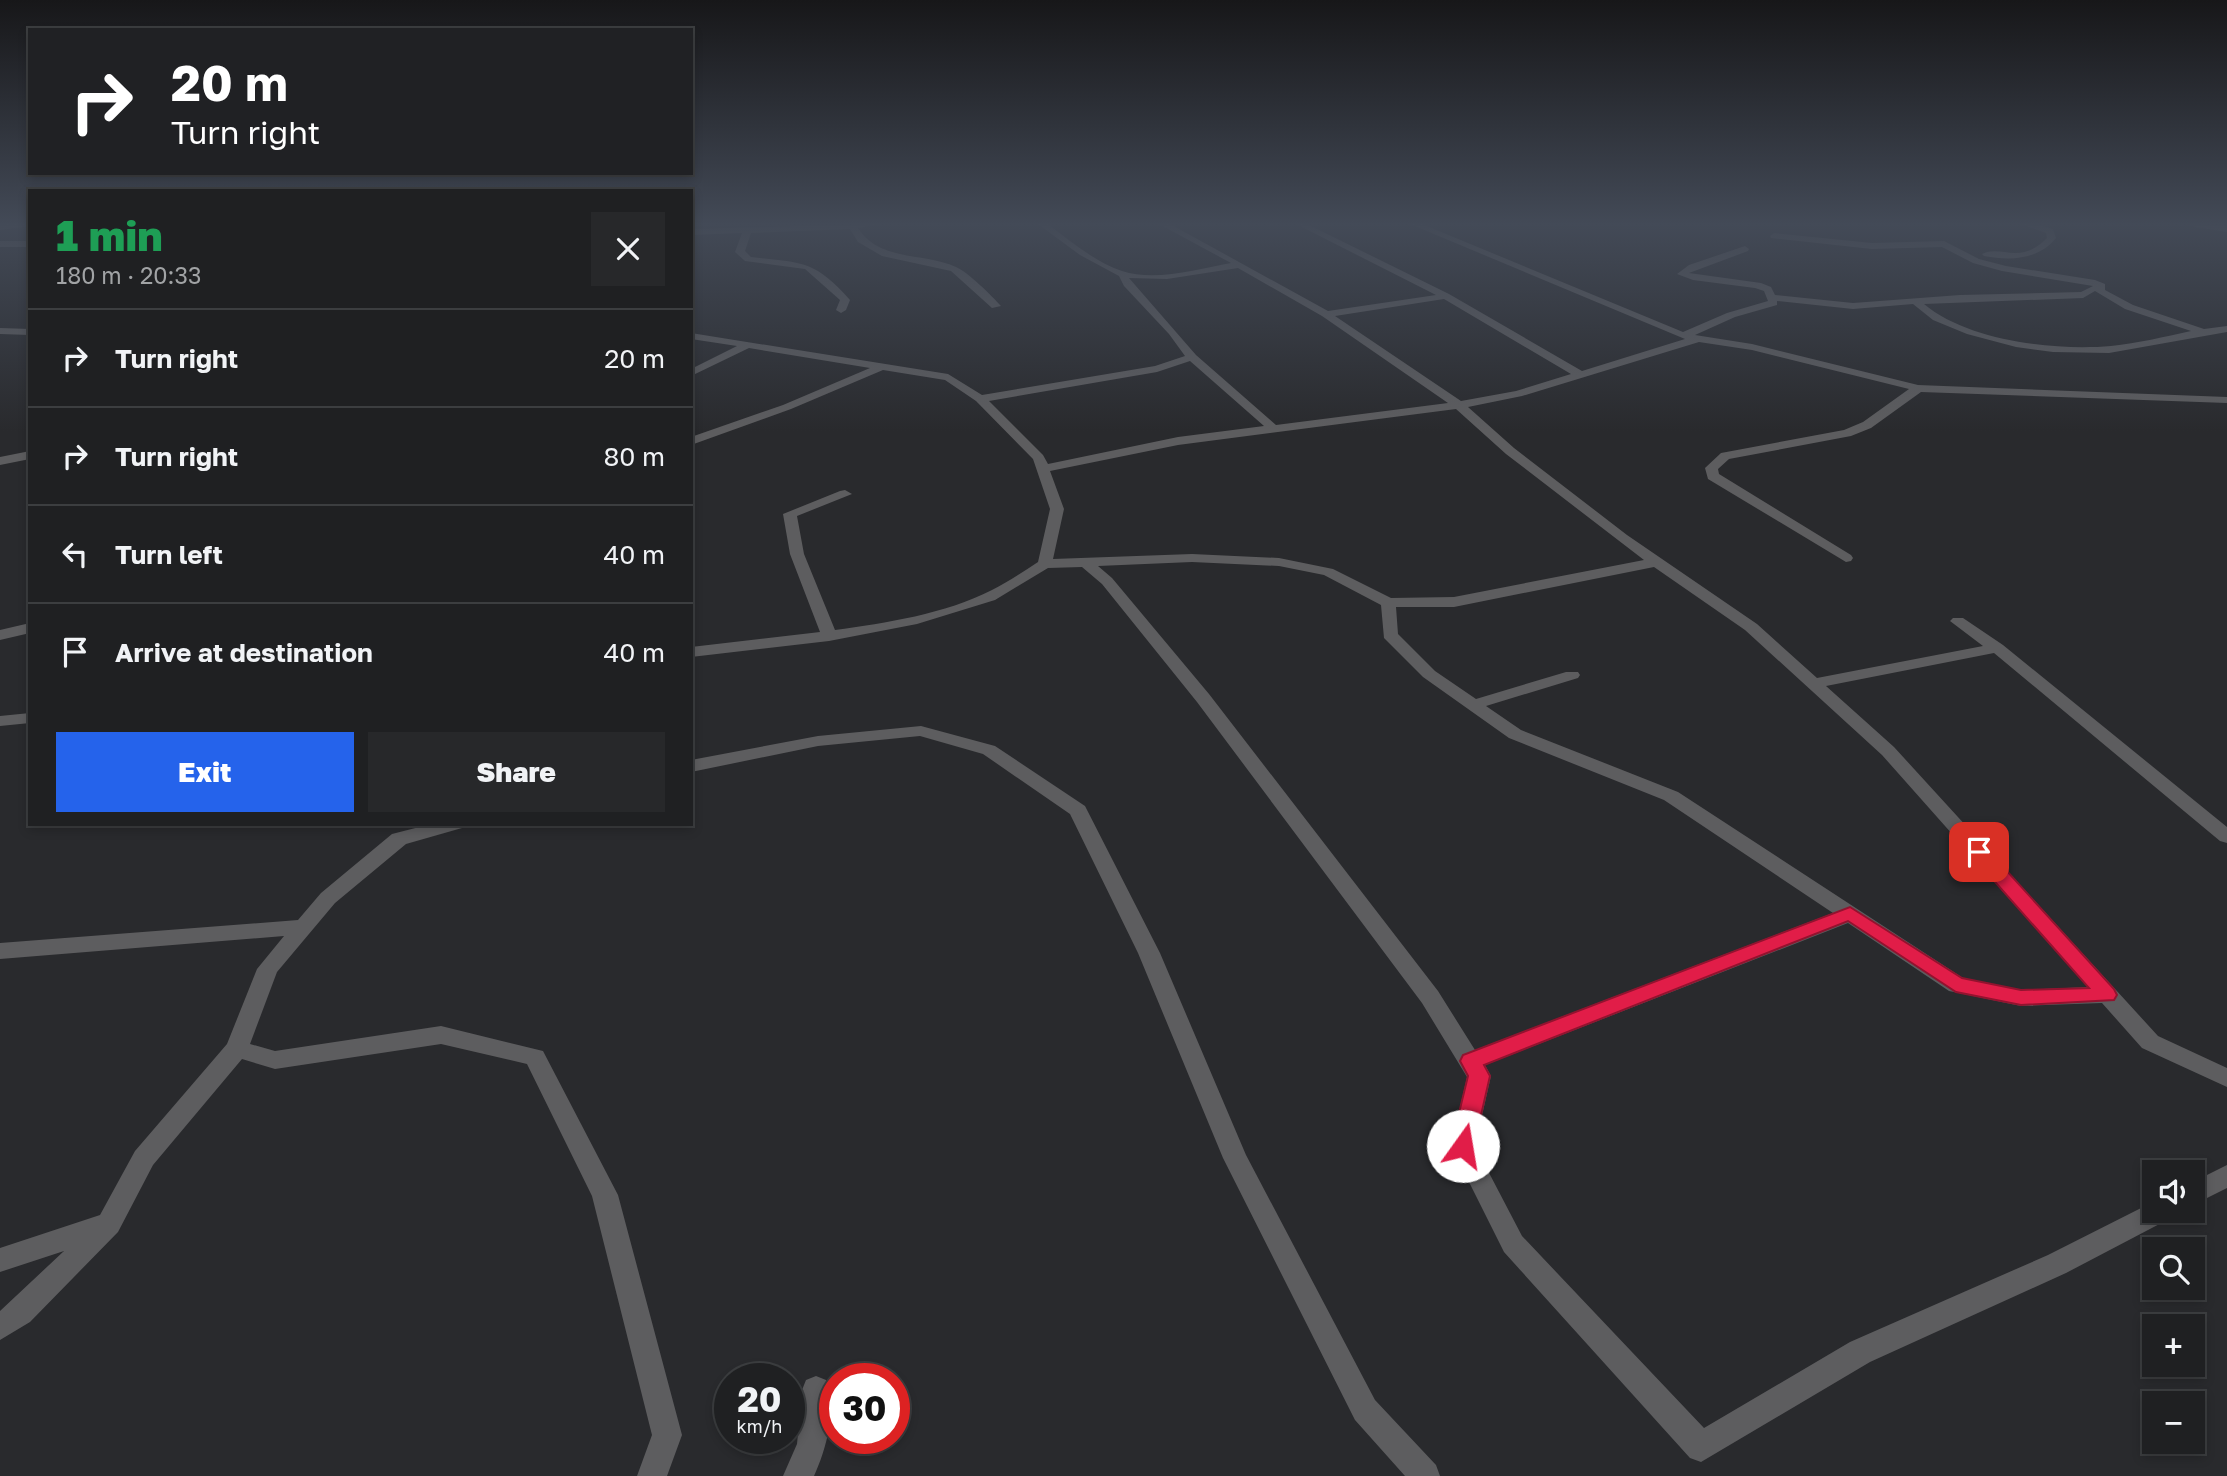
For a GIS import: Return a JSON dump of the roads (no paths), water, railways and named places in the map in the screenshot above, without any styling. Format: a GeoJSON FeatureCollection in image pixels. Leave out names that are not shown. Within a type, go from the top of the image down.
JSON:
{"type":"FeatureCollection","features":[{"type":"Feature","properties":{"kind":"street"},"geometry":{"type":"LineString","coordinates":[[838,293],[845,300],[841,310]]}},
{"type":"Feature","properties":{"kind":"street"},"geometry":{"type":"LineString","coordinates":[[981,293],[996,306]]}},
{"type":"Feature","properties":{"kind":"street"},"geometry":{"type":"LineString","coordinates":[[1135,293],[1173,332],[1192,357],[1273,428]]}},
{"type":"Feature","properties":{"kind":"street"},"geometry":{"type":"LineString","coordinates":[[1288,293],[1326,314],[1459,405],[1510,452],[1622,538],[1751,627],[1888,751],[2150,1042],[2227,1078]]}},
{"type":"Feature","properties":{"kind":"street"},"geometry":{"type":"LineString","coordinates":[[1440,293],[1581,375]]}},
{"type":"Feature","properties":{"kind":"street"},"geometry":{"type":"LineString","coordinates":[[1581,293],[1697,339],[1752,347],[1918,388],[2227,400]]}},
{"type":"Feature","properties":{"kind":"street"},"geometry":{"type":"LineString","coordinates":[[1683,335],[1731,315],[1773,303],[1770,293]]}},
{"type":"Feature","properties":{"kind":"street"},"geometry":{"type":"LineString","coordinates":[[1773,298],[1853,306],[2086,293]]}},
{"type":"Feature","properties":{"kind":"street"},"geometry":{"type":"LineString","coordinates":[[2103,293],[2129,307],[2200,331]]}},
{"type":"Feature","properties":{"kind":"street"},"geometry":{"type":"LineString","coordinates":[[1326,314],[1446,296]]}},
{"type":"Feature","properties":{"kind":"street"},"geometry":{"type":"LineString","coordinates":[[1915,301],[1927,315],[1956,327],[2007,342],[2075,351],[2125,348],[2200,331],[2227,329]]}},
{"type":"Feature","properties":{"kind":"street"},"geometry":{"type":"LineString","coordinates":[[0,331],[28,332]]}},
{"type":"Feature","properties":{"kind":"street"},"geometry":{"type":"LineString","coordinates":[[693,336],[948,377],[980,399],[1039,458],[1057,509],[1045,564]]}},
{"type":"Feature","properties":{"kind":"street"},"geometry":{"type":"LineString","coordinates":[[1043,470],[1178,442],[1459,405],[1518,394],[1697,339]]}},
{"type":"Feature","properties":{"kind":"street"},"geometry":{"type":"LineString","coordinates":[[693,372],[748,345]]}},
{"type":"Feature","properties":{"kind":"street"},"geometry":{"type":"LineString","coordinates":[[980,399],[1157,369],[1192,357]]}},
{"type":"Feature","properties":{"kind":"street"},"geometry":{"type":"LineString","coordinates":[[693,439],[787,407],[879,368]]}},
{"type":"Feature","properties":{"kind":"street"},"geometry":{"type":"LineString","coordinates":[[1846,558],[1713,476],[1711,468],[1725,456],[1847,433],[1867,425],[1918,388]]}},
{"type":"Feature","properties":{"kind":"street"},"geometry":{"type":"LineString","coordinates":[[0,461],[28,455]]}},
{"type":"Feature","properties":{"kind":"street"},"geometry":{"type":"LineString","coordinates":[[829,636],[797,554],[790,514],[845,494]]}},
{"type":"Feature","properties":{"kind":"street"},"geometry":{"type":"LineString","coordinates":[[693,652],[829,636],[938,614],[992,596],[1045,564],[1192,558],[1279,562],[1328,572],[1388,603],[1454,602],[1656,562]]}},
{"type":"Feature","properties":{"kind":"street"},"geometry":{"type":"LineString","coordinates":[[1086,563],[1107,581],[1203,698],[1430,997],[1479,1076],[1463,1146],[1513,1244],[1701,1447],[1860,1352],[2057,1264],[2142,1220]]}},
{"type":"Feature","properties":{"kind":"street"},"geometry":{"type":"LineString","coordinates":[[1388,603],[1390,635],[1429,674],[1515,734],[1671,796],[1956,985],[2021,998],[2107,995]]}},
{"type":"Feature","properties":{"kind":"street"},"geometry":{"type":"LineString","coordinates":[[1958,621],[1997,648],[2227,837]]}},
{"type":"Feature","properties":{"kind":"street"},"geometry":{"type":"LineString","coordinates":[[0,635],[28,628]]}},
{"type":"Feature","properties":{"kind":"street"},"geometry":{"type":"LineString","coordinates":[[1814,683],[1997,648]]}},
{"type":"Feature","properties":{"kind":"street"},"geometry":{"type":"LineString","coordinates":[[1473,705],[1572,676]]}},
{"type":"Feature","properties":{"kind":"street"},"geometry":{"type":"LineString","coordinates":[[0,721],[28,718]]}},
{"type":"Feature","properties":{"kind":"street"},"geometry":{"type":"LineString","coordinates":[[693,766],[818,741],[921,731],[989,750],[1077,810],[1149,953],[1235,1158],[1365,1410],[1425,1476]]}},
{"type":"Feature","properties":{"kind":"street"},"geometry":{"type":"LineString","coordinates":[[0,1327],[20,1313],[109,1224],[144,1158],[237,1049],[268,969],[328,898],[399,839],[447,826]]}},
{"type":"Feature","properties":{"kind":"street"},"geometry":{"type":"LineString","coordinates":[[1470,1061],[1850,914]]}},
{"type":"Feature","properties":{"kind":"street"},"geometry":{"type":"LineString","coordinates":[[0,951],[303,927]]}},
{"type":"Feature","properties":{"kind":"street"},"geometry":{"type":"LineString","coordinates":[[237,1049],[275,1060],[441,1035],[535,1057],[605,1195],[667,1436],[652,1476]]}},
{"type":"Feature","properties":{"kind":"street"},"geometry":{"type":"LineString","coordinates":[[2205,1188],[2227,1176]]}},
{"type":"Feature","properties":{"kind":"street"},"geometry":{"type":"LineString","coordinates":[[0,1260],[109,1224]]}},
{"type":"Feature","properties":{"kind":"street"},"geometry":{"type":"LineString","coordinates":[[798,1476],[812,1446],[817,1390]]}}]}
